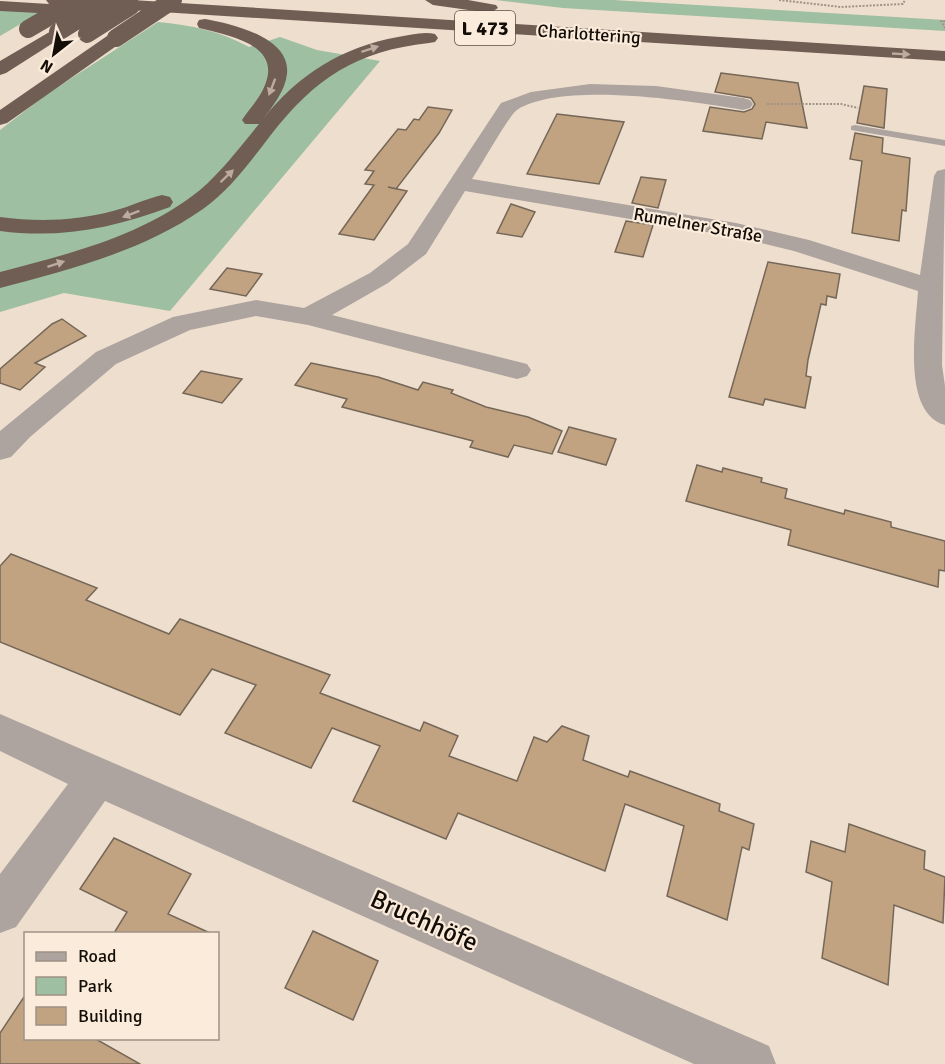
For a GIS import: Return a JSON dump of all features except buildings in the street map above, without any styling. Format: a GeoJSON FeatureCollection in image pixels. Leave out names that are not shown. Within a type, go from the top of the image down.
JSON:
{"type":"FeatureCollection","features":[{"type":"Feature","properties":{"kind":"highway","name":"Charlottering"},"geometry":{"type":"LineString","coordinates":[[54,0],[945,56]]}},
{"type":"Feature","properties":{"kind":"highway"},"geometry":{"type":"LineString","coordinates":[[9,39],[77,0]]}},
{"type":"Feature","properties":{"kind":"highway"},"geometry":{"type":"LineString","coordinates":[[63,39],[109,0]]}},
{"type":"Feature","properties":{"kind":"highway"},"geometry":{"type":"LineString","coordinates":[[0,119],[173,0]]}},
{"type":"Feature","properties":{"kind":"highway","name":"Charlottering"},"geometry":{"type":"LineString","coordinates":[[245,0],[945,42]]}},
{"type":"Feature","properties":{"kind":"highway"},"geometry":{"type":"LineString","coordinates":[[433,0],[505,9]]}},
{"type":"Feature","properties":{"kind":"highway"},"geometry":{"type":"LineString","coordinates":[[0,6],[137,7],[740,50],[857,51]]}},
{"type":"Feature","properties":{"kind":"highway"},"geometry":{"type":"LineString","coordinates":[[0,69],[63,39],[87,34],[137,7],[220,26],[247,35],[270,50],[278,69],[272,91],[246,128],[205,176],[166,200],[124,217],[72,228],[24,228],[0,224]]}},
{"type":"Feature","properties":{"kind":"highway"},"geometry":{"type":"LineString","coordinates":[[551,15],[620,22]]}},
{"type":"Feature","properties":{"kind":"highway"},"geometry":{"type":"LineString","coordinates":[[0,280],[53,265],[151,231],[196,203],[231,173],[304,84],[353,54],[383,45],[425,39],[580,40]]}},
{"type":"Feature","properties":{"kind":"highway"},"geometry":{"type":"LineString","coordinates":[[0,124],[46,87]]}},
{"type":"Feature","properties":{"kind":"street"},"geometry":{"type":"LineString","coordinates":[[308,317],[379,278],[417,249],[508,107],[523,98],[543,93],[602,91],[692,94],[743,104]]}},
{"type":"Feature","properties":{"kind":"street"},"geometry":{"type":"LineString","coordinates":[[945,176],[931,287],[928,365],[930,388],[945,416]]}},
{"type":"Feature","properties":{"kind":"street","name":"Rumelner Straße"},"geometry":{"type":"LineString","coordinates":[[460,184],[736,230],[801,245],[931,287]]}},
{"type":"Feature","properties":{"kind":"street"},"geometry":{"type":"LineString","coordinates":[[0,448],[106,358],[182,323],[256,308],[308,317],[517,370]]}},
{"type":"Feature","properties":{"kind":"street","name":"Bruchhöfe"},"geometry":{"type":"LineString","coordinates":[[0,732],[751,1064]]}},
{"type":"Feature","properties":{"kind":"street"},"geometry":{"type":"LineString","coordinates":[[0,911],[98,777]]}},
{"type":"Feature","properties":{"kind":"lane"},"geometry":{"type":"LineString","coordinates":[[855,128],[945,143]]}},
{"type":"Feature","properties":{"kind":"path"},"geometry":{"type":"LineString","coordinates":[[779,0],[809,5],[871,7],[903,4],[905,0]]}},
{"type":"Feature","properties":{"kind":"path"},"geometry":{"type":"LineString","coordinates":[[943,21],[945,28]]}},
{"type":"Feature","properties":{"kind":"green space"},"geometry":{"type":"Polygon","coordinates":[[[496,0],[613,0],[945,20],[945,31],[563,8],[496,0]]]}},
{"type":"Feature","properties":{"kind":"green space"},"geometry":{"type":"Polygon","coordinates":[[[0,9],[41,12],[0,36],[0,9]]]}},
{"type":"Feature","properties":{"kind":"green space"},"geometry":{"type":"Polygon","coordinates":[[[158,22],[205,30],[249,47],[280,37],[317,50],[380,61],[170,311],[64,293],[0,312],[0,130],[47,94],[158,22]]]}}]}
